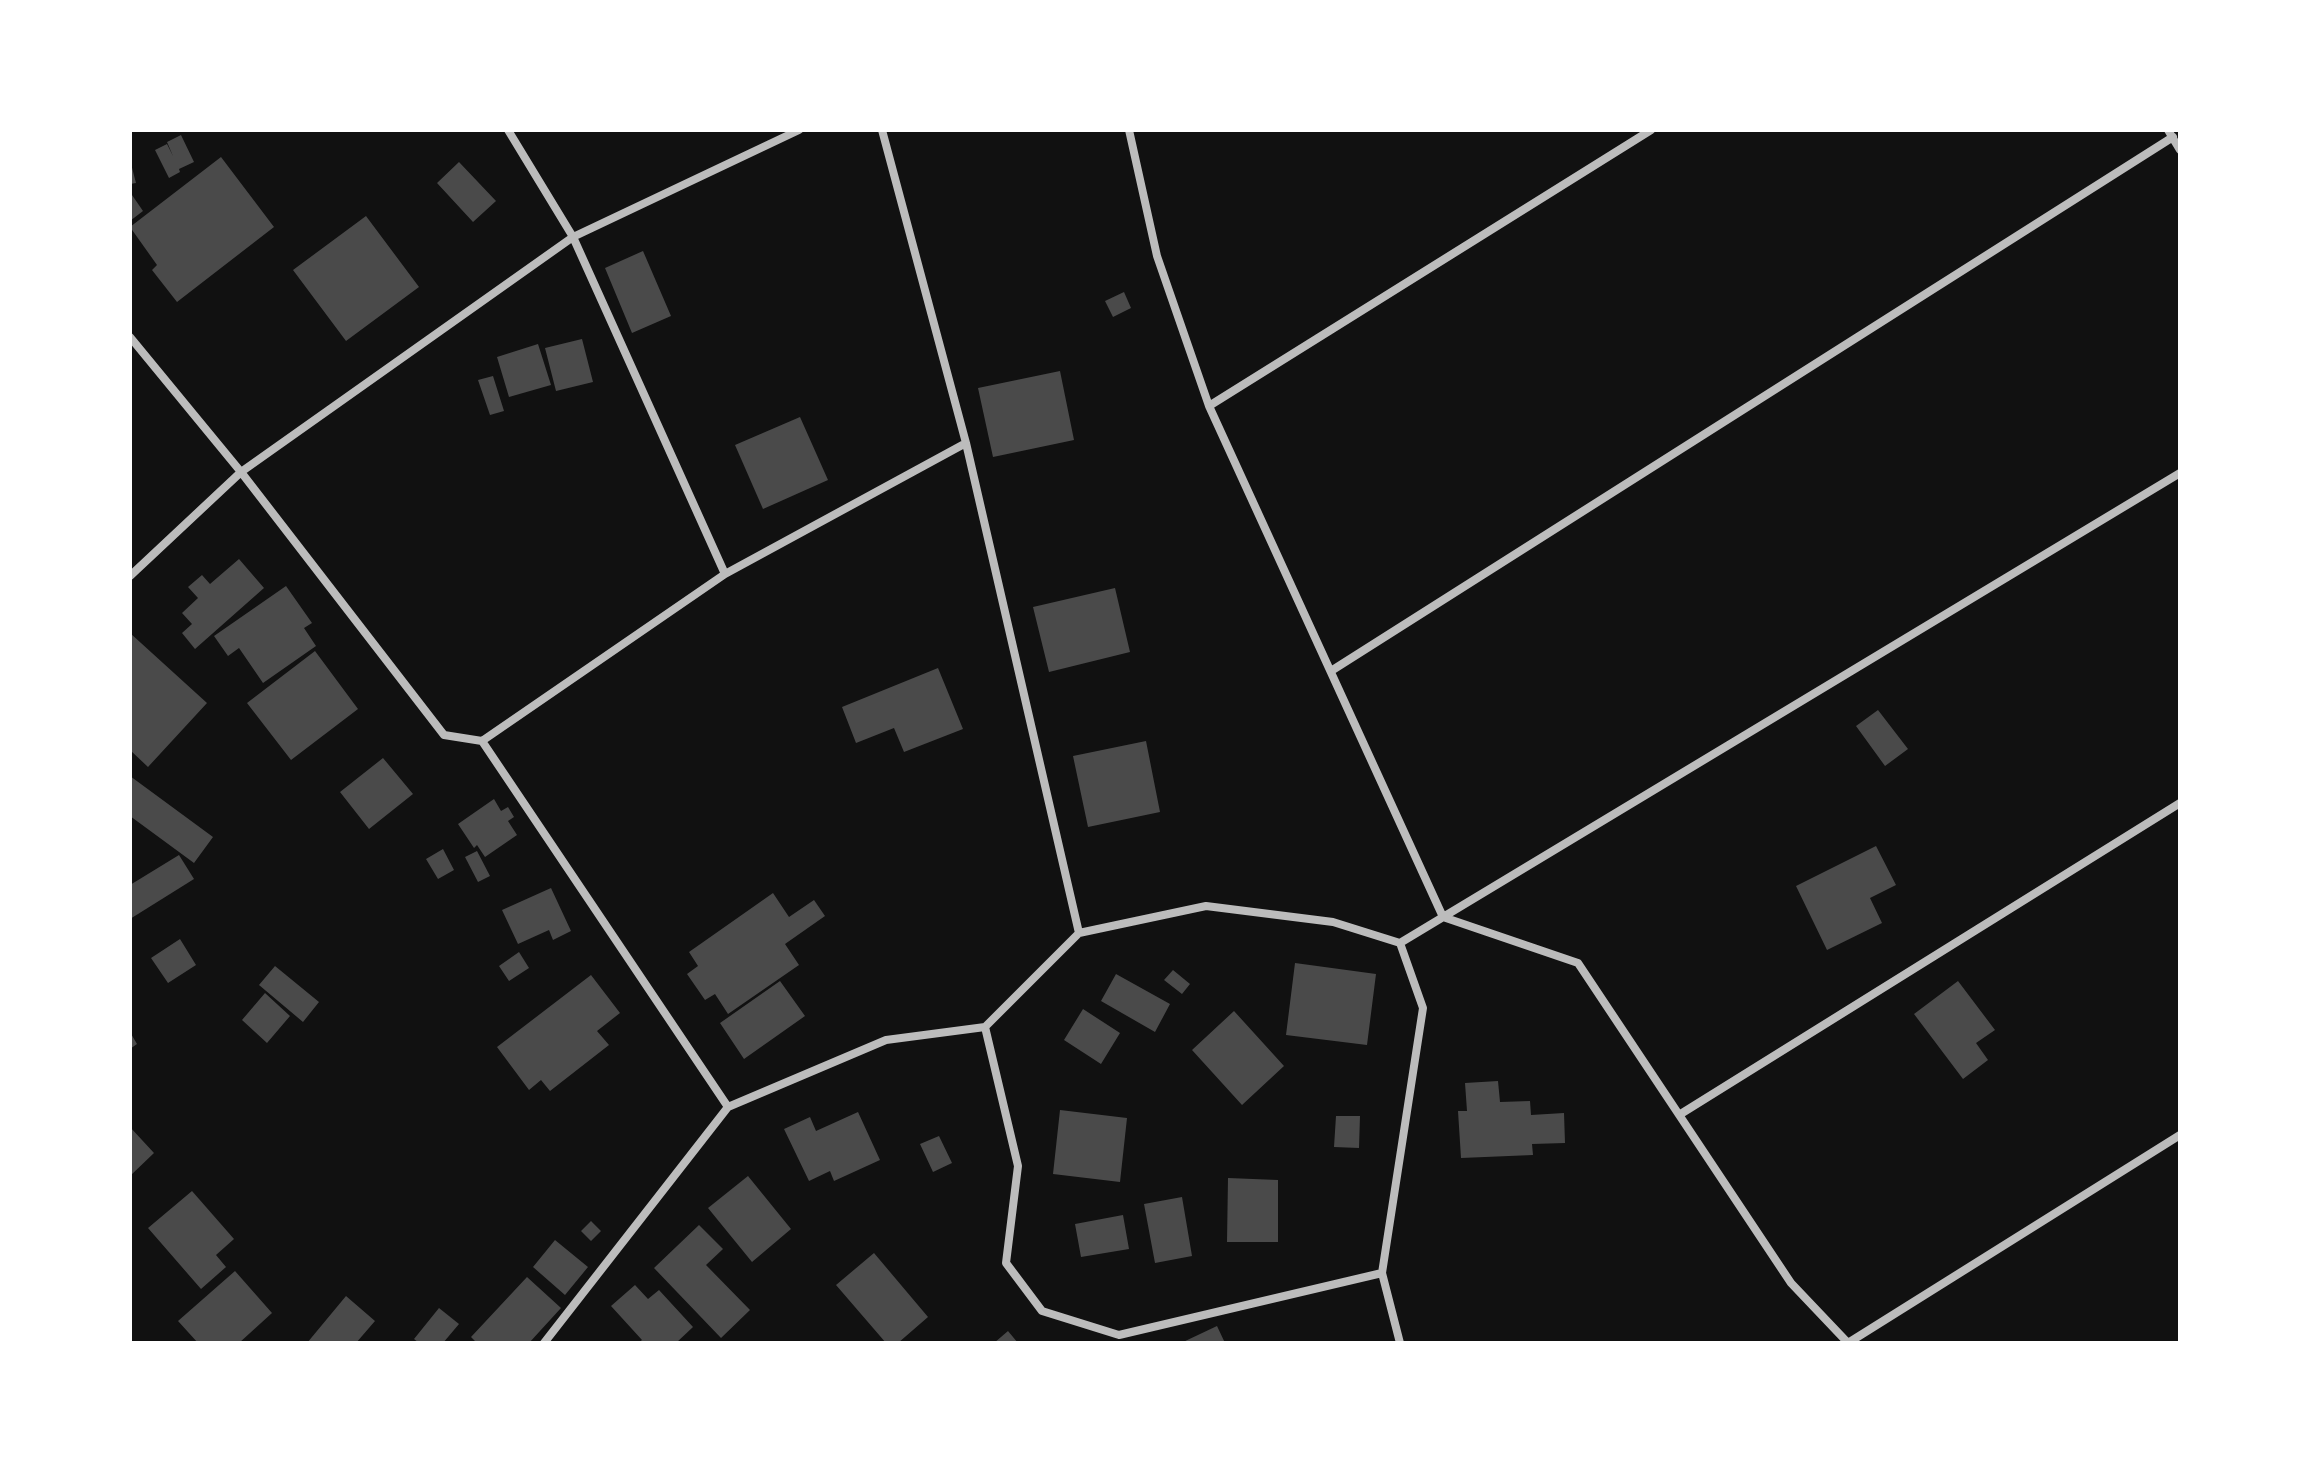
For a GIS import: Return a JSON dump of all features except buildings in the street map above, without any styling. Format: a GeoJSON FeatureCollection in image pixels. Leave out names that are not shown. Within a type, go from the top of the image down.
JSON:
{"type":"FeatureCollection","features":[{"type":"Feature","properties":{"kind":"street"},"geometry":{"type":"LineString","coordinates":[[508,130],[573,237],[725,574]]}},
{"type":"Feature","properties":{"kind":"street"},"geometry":{"type":"LineString","coordinates":[[130,576],[241,472],[573,237],[799,130]]}},
{"type":"Feature","properties":{"kind":"street"},"geometry":{"type":"LineString","coordinates":[[882,130],[966,443],[1079,933]]}},
{"type":"Feature","properties":{"kind":"street"},"geometry":{"type":"LineString","coordinates":[[1129,130],[1157,256],[1209,406],[1443,917],[1578,963],[1791,1283],[1848,1343],[2180,1135]]}},
{"type":"Feature","properties":{"kind":"street"},"geometry":{"type":"LineString","coordinates":[[1209,406],[1651,130]]}},
{"type":"Feature","properties":{"kind":"street"},"geometry":{"type":"LineString","coordinates":[[1331,671],[2170,134],[2180,150]]}},
{"type":"Feature","properties":{"kind":"street"},"geometry":{"type":"LineString","coordinates":[[130,337],[241,472],[444,735],[482,741],[725,574],[966,443]]}},
{"type":"Feature","properties":{"kind":"street"},"geometry":{"type":"LineString","coordinates":[[544,1343],[728,1107],[886,1040],[985,1027],[1079,933],[1206,906],[1333,922],[1400,943],[2180,473]]}},
{"type":"Feature","properties":{"kind":"street"},"geometry":{"type":"LineString","coordinates":[[482,741],[728,1107]]}},
{"type":"Feature","properties":{"kind":"street"},"geometry":{"type":"LineString","coordinates":[[1679,1115],[2180,803]]}},
{"type":"Feature","properties":{"kind":"street"},"geometry":{"type":"LineString","coordinates":[[1400,943],[1423,1008],[1382,1273],[1400,1343]]}},
{"type":"Feature","properties":{"kind":"street"},"geometry":{"type":"LineString","coordinates":[[985,1027],[1018,1166],[1006,1263],[1042,1311],[1119,1335],[1382,1273]]}}]}
